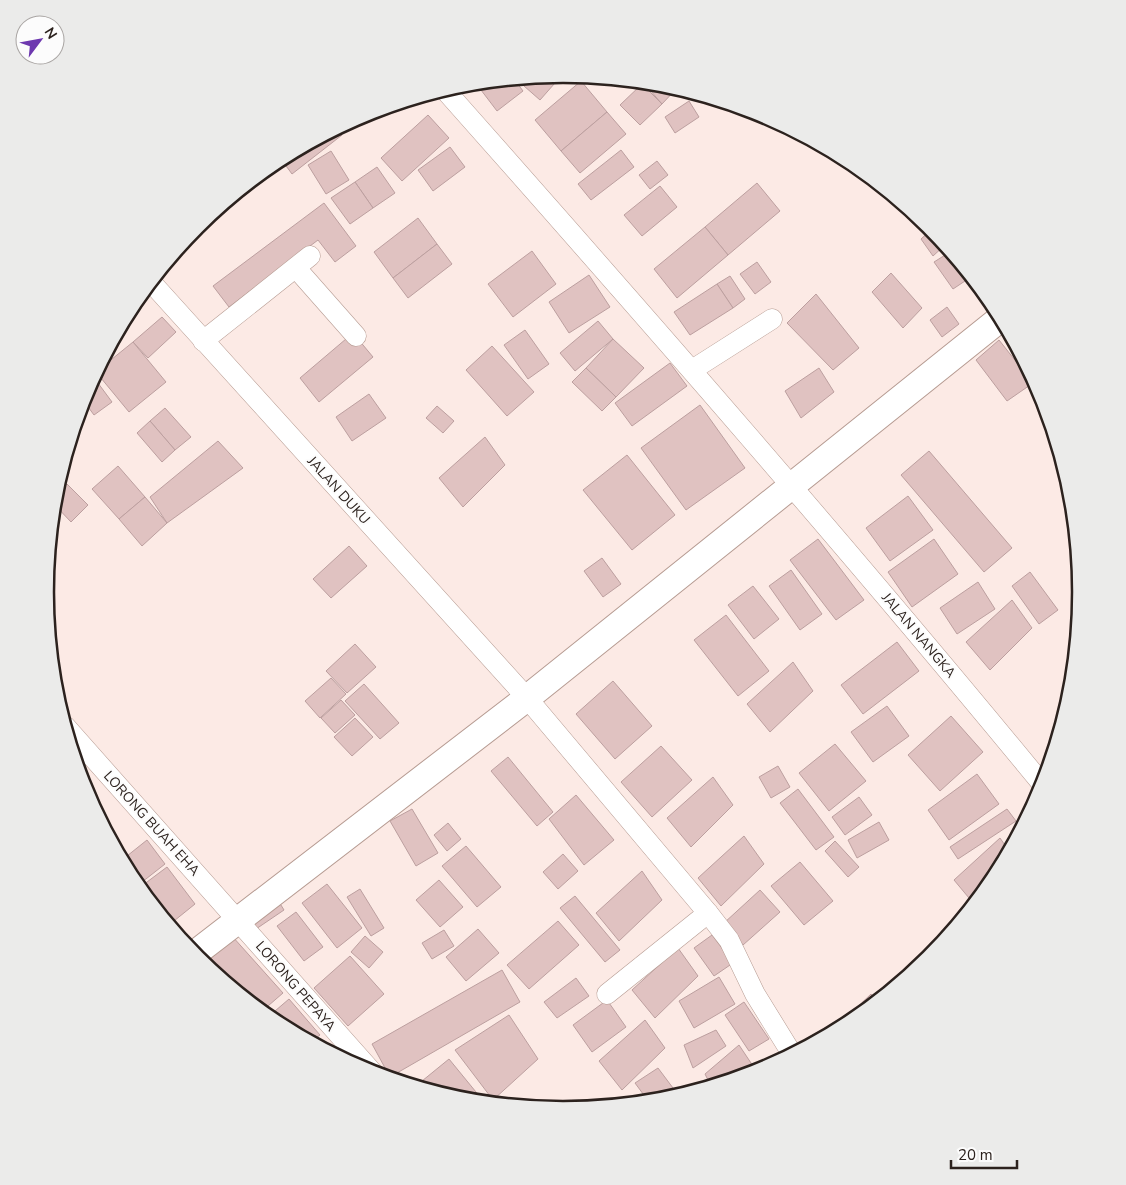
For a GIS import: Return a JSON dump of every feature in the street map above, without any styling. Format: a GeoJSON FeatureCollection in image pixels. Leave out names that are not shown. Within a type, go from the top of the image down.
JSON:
{"type":"FeatureCollection","features":[{"type":"Feature","properties":{"kind":"street","name":"JALAN NANGKA"},"geometry":{"type":"LineString","coordinates":[[451,96],[793,487],[932,650],[1037,777]]}},
{"type":"Feature","properties":{"kind":"street"},"geometry":{"type":"LineString","coordinates":[[203,341],[303,262],[356,336]]}},
{"type":"Feature","properties":{"kind":"street","name":"JALAN DUKU"},"geometry":{"type":"LineString","coordinates":[[156,287],[527,698],[708,913],[729,940],[755,994],[789,1049]]}},
{"type":"Feature","properties":{"kind":"street"},"geometry":{"type":"LineString","coordinates":[[692,370],[772,319]]}},
{"type":"Feature","properties":{"kind":"street"},"geometry":{"type":"LineString","coordinates":[[200,950],[527,698],[793,487],[995,323]]}},
{"type":"Feature","properties":{"kind":"street","name":"LORONG BUAH EHA"},"geometry":{"type":"LineString","coordinates":[[75,737],[239,920]]}},
{"type":"Feature","properties":{"kind":"street"},"geometry":{"type":"LineString","coordinates":[[607,994],[708,913]]}},
{"type":"Feature","properties":{"kind":"street","name":"LORONG PEPAYA"},"geometry":{"type":"LineString","coordinates":[[239,920],[360,1059]]}},
{"type":"Feature","properties":{"kind":"building"},"geometry":{"type":"Polygon","coordinates":[[[555,83],[540,100],[523,85],[555,83]]]}},
{"type":"Feature","properties":{"kind":"building"},"geometry":{"type":"Polygon","coordinates":[[[578,83],[583,84],[607,112],[561,151],[535,120],[578,83]]]}},
{"type":"Feature","properties":{"kind":"building"},"geometry":{"type":"Polygon","coordinates":[[[519,85],[523,91],[497,111],[481,90],[519,85]]]}},
{"type":"Feature","properties":{"kind":"building"},"geometry":{"type":"Polygon","coordinates":[[[637,89],[649,91],[662,104],[640,125],[620,105],[637,89]]]}},
{"type":"Feature","properties":{"kind":"building"},"geometry":{"type":"Polygon","coordinates":[[[651,91],[670,95],[662,104],[651,91]]]}},
{"type":"Feature","properties":{"kind":"building"},"geometry":{"type":"Polygon","coordinates":[[[689,101],[699,117],[675,133],[665,117],[689,101]]]}},
{"type":"Feature","properties":{"kind":"building"},"geometry":{"type":"Polygon","coordinates":[[[607,112],[626,134],[580,173],[561,151],[607,112]]]}},
{"type":"Feature","properties":{"kind":"building"},"geometry":{"type":"Polygon","coordinates":[[[428,115],[449,138],[402,181],[381,158],[428,115]]]}},
{"type":"Feature","properties":{"kind":"building"},"geometry":{"type":"Polygon","coordinates":[[[342,135],[292,174],[286,165],[308,151],[342,135]]]}},
{"type":"Feature","properties":{"kind":"building"},"geometry":{"type":"Polygon","coordinates":[[[450,147],[465,167],[433,191],[418,170],[450,147]]]}},
{"type":"Feature","properties":{"kind":"building"},"geometry":{"type":"Polygon","coordinates":[[[621,150],[634,167],[591,200],[578,184],[621,150]]]}},
{"type":"Feature","properties":{"kind":"building"},"geometry":{"type":"Polygon","coordinates":[[[331,151],[349,180],[326,194],[308,165],[331,151]]]}},
{"type":"Feature","properties":{"kind":"building"},"geometry":{"type":"Polygon","coordinates":[[[657,161],[668,175],[650,189],[639,175],[657,161]]]}},
{"type":"Feature","properties":{"kind":"building"},"geometry":{"type":"Polygon","coordinates":[[[377,167],[395,193],[373,208],[355,182],[377,167]]]}},
{"type":"Feature","properties":{"kind":"building"},"geometry":{"type":"Polygon","coordinates":[[[355,182],[373,208],[350,224],[331,198],[355,182]]]}},
{"type":"Feature","properties":{"kind":"building"},"geometry":{"type":"Polygon","coordinates":[[[757,183],[780,211],[728,255],[705,227],[757,183]]]}},
{"type":"Feature","properties":{"kind":"building"},"geometry":{"type":"Polygon","coordinates":[[[660,186],[677,207],[642,236],[624,215],[660,186]]]}},
{"type":"Feature","properties":{"kind":"building"},"geometry":{"type":"Polygon","coordinates":[[[324,203],[356,246],[335,262],[318,240],[229,307],[213,286],[324,203]]]}},
{"type":"Feature","properties":{"kind":"building"},"geometry":{"type":"Polygon","coordinates":[[[418,218],[437,244],[393,278],[374,252],[418,218]]]}},
{"type":"Feature","properties":{"kind":"building"},"geometry":{"type":"Polygon","coordinates":[[[705,227],[728,255],[677,298],[654,269],[705,227]]]}},
{"type":"Feature","properties":{"kind":"building"},"geometry":{"type":"Polygon","coordinates":[[[926,235],[940,250],[933,256],[921,239],[926,235]]]}},
{"type":"Feature","properties":{"kind":"building"},"geometry":{"type":"Polygon","coordinates":[[[437,244],[452,264],[408,298],[393,278],[437,244]]]}},
{"type":"Feature","properties":{"kind":"building"},"geometry":{"type":"Polygon","coordinates":[[[532,251],[556,284],[513,317],[488,284],[532,251]]]}},
{"type":"Feature","properties":{"kind":"building"},"geometry":{"type":"Polygon","coordinates":[[[945,255],[966,281],[953,289],[934,262],[945,255]]]}},
{"type":"Feature","properties":{"kind":"building"},"geometry":{"type":"Polygon","coordinates":[[[757,262],[771,282],[755,294],[740,274],[757,262]]]}},
{"type":"Feature","properties":{"kind":"building"},"geometry":{"type":"Polygon","coordinates":[[[891,273],[922,308],[903,328],[872,292],[891,273]]]}},
{"type":"Feature","properties":{"kind":"building"},"geometry":{"type":"Polygon","coordinates":[[[589,275],[610,307],[569,333],[549,302],[589,275]]]}},
{"type":"Feature","properties":{"kind":"building"},"geometry":{"type":"Polygon","coordinates":[[[730,276],[745,299],[733,308],[717,284],[730,276]]]}},
{"type":"Feature","properties":{"kind":"building"},"geometry":{"type":"Polygon","coordinates":[[[717,284],[733,308],[690,335],[674,312],[717,284]]]}},
{"type":"Feature","properties":{"kind":"building"},"geometry":{"type":"Polygon","coordinates":[[[816,294],[859,348],[833,370],[787,323],[816,294]]]}},
{"type":"Feature","properties":{"kind":"building"},"geometry":{"type":"Polygon","coordinates":[[[947,307],[959,324],[942,337],[930,320],[947,307]]]}},
{"type":"Feature","properties":{"kind":"building"},"geometry":{"type":"Polygon","coordinates":[[[162,317],[176,332],[148,358],[133,342],[162,317]]]}},
{"type":"Feature","properties":{"kind":"building"},"geometry":{"type":"Polygon","coordinates":[[[598,321],[613,339],[575,371],[560,353],[598,321]]]}},
{"type":"Feature","properties":{"kind":"building"},"geometry":{"type":"Polygon","coordinates":[[[525,330],[549,364],[528,379],[504,345],[525,330]]]}},
{"type":"Feature","properties":{"kind":"building"},"geometry":{"type":"Polygon","coordinates":[[[353,333],[373,357],[319,402],[300,378],[353,333]]]}},
{"type":"Feature","properties":{"kind":"building"},"geometry":{"type":"Polygon","coordinates":[[[613,339],[644,368],[616,397],[586,368],[613,339]]]}},
{"type":"Feature","properties":{"kind":"building"},"geometry":{"type":"Polygon","coordinates":[[[999,340],[1019,366],[1028,386],[1007,401],[976,360],[999,340]]]}},
{"type":"Feature","properties":{"kind":"building"},"geometry":{"type":"Polygon","coordinates":[[[133,342],[166,382],[129,412],[101,378],[109,361],[133,342]]]}},
{"type":"Feature","properties":{"kind":"building"},"geometry":{"type":"Polygon","coordinates":[[[492,346],[534,392],[507,416],[466,370],[492,346]]]}},
{"type":"Feature","properties":{"kind":"building"},"geometry":{"type":"Polygon","coordinates":[[[670,363],[687,386],[632,426],[615,403],[670,363]]]}},
{"type":"Feature","properties":{"kind":"building"},"geometry":{"type":"Polygon","coordinates":[[[586,368],[616,397],[602,411],[572,382],[586,368]]]}},
{"type":"Feature","properties":{"kind":"building"},"geometry":{"type":"Polygon","coordinates":[[[819,368],[834,392],[801,418],[785,391],[819,368]]]}},
{"type":"Feature","properties":{"kind":"building"},"geometry":{"type":"Polygon","coordinates":[[[99,384],[112,402],[94,415],[89,408],[99,384]]]}},
{"type":"Feature","properties":{"kind":"building"},"geometry":{"type":"Polygon","coordinates":[[[369,394],[386,418],[352,441],[336,417],[369,394]]]}},
{"type":"Feature","properties":{"kind":"building"},"geometry":{"type":"Polygon","coordinates":[[[700,405],[745,468],[686,510],[641,448],[700,405]]]}},
{"type":"Feature","properties":{"kind":"building"},"geometry":{"type":"Polygon","coordinates":[[[437,406],[454,421],[443,433],[426,418],[437,406]]]}},
{"type":"Feature","properties":{"kind":"building"},"geometry":{"type":"Polygon","coordinates":[[[165,408],[191,437],[175,450],[150,421],[165,408]]]}},
{"type":"Feature","properties":{"kind":"building"},"geometry":{"type":"Polygon","coordinates":[[[150,421],[175,450],[162,462],[137,433],[150,421]]]}},
{"type":"Feature","properties":{"kind":"building"},"geometry":{"type":"Polygon","coordinates":[[[485,437],[505,465],[463,507],[439,478],[485,437]]]}},
{"type":"Feature","properties":{"kind":"building"},"geometry":{"type":"Polygon","coordinates":[[[218,441],[243,468],[167,523],[150,497],[218,441]]]}},
{"type":"Feature","properties":{"kind":"building"},"geometry":{"type":"Polygon","coordinates":[[[929,451],[1012,548],[984,572],[901,475],[929,451]]]}},
{"type":"Feature","properties":{"kind":"building"},"geometry":{"type":"Polygon","coordinates":[[[627,455],[675,515],[632,550],[583,490],[627,455]]]}},
{"type":"Feature","properties":{"kind":"building"},"geometry":{"type":"Polygon","coordinates":[[[118,466],[145,497],[119,519],[92,489],[118,466]]]}},
{"type":"Feature","properties":{"kind":"building"},"geometry":{"type":"Polygon","coordinates":[[[67,484],[88,505],[71,522],[61,511],[67,484]]]}},
{"type":"Feature","properties":{"kind":"building"},"geometry":{"type":"Polygon","coordinates":[[[908,496],[933,530],[890,561],[866,528],[908,496]]]}},
{"type":"Feature","properties":{"kind":"building"},"geometry":{"type":"Polygon","coordinates":[[[145,497],[167,523],[142,546],[119,519],[145,497]]]}},
{"type":"Feature","properties":{"kind":"building"},"geometry":{"type":"Polygon","coordinates":[[[818,539],[864,600],[836,620],[790,560],[818,539]]]}},
{"type":"Feature","properties":{"kind":"building"},"geometry":{"type":"Polygon","coordinates":[[[934,539],[958,574],[912,607],[888,572],[934,539]]]}},
{"type":"Feature","properties":{"kind":"building"},"geometry":{"type":"Polygon","coordinates":[[[349,546],[367,566],[331,598],[313,579],[349,546]]]}},
{"type":"Feature","properties":{"kind":"building"},"geometry":{"type":"Polygon","coordinates":[[[602,558],[621,584],[603,597],[584,571],[602,558]]]}},
{"type":"Feature","properties":{"kind":"building"},"geometry":{"type":"Polygon","coordinates":[[[791,570],[822,614],[800,630],[769,586],[791,570]]]}},
{"type":"Feature","properties":{"kind":"building"},"geometry":{"type":"Polygon","coordinates":[[[1030,572],[1058,610],[1039,624],[1012,586],[1030,572]]]}},
{"type":"Feature","properties":{"kind":"building"},"geometry":{"type":"Polygon","coordinates":[[[978,582],[995,609],[957,634],[940,608],[978,582]]]}},
{"type":"Feature","properties":{"kind":"building"},"geometry":{"type":"Polygon","coordinates":[[[753,586],[779,619],[754,639],[728,605],[753,586]]]}},
{"type":"Feature","properties":{"kind":"building"},"geometry":{"type":"Polygon","coordinates":[[[1012,600],[1032,628],[990,670],[966,642],[1012,600]]]}},
{"type":"Feature","properties":{"kind":"building"},"geometry":{"type":"Polygon","coordinates":[[[726,615],[769,671],[738,696],[694,640],[726,615]]]}},
{"type":"Feature","properties":{"kind":"building"},"geometry":{"type":"Polygon","coordinates":[[[897,642],[919,671],[863,714],[841,685],[897,642]]]}},
{"type":"Feature","properties":{"kind":"building"},"geometry":{"type":"Polygon","coordinates":[[[355,644],[376,667],[347,693],[326,671],[355,644]]]}},
{"type":"Feature","properties":{"kind":"building"},"geometry":{"type":"Polygon","coordinates":[[[793,662],[813,691],[770,732],[747,704],[793,662]]]}},
{"type":"Feature","properties":{"kind":"building"},"geometry":{"type":"Polygon","coordinates":[[[331,678],[346,694],[320,718],[305,701],[331,678]]]}},
{"type":"Feature","properties":{"kind":"building"},"geometry":{"type":"Polygon","coordinates":[[[613,681],[652,726],[615,759],[576,714],[613,681]]]}},
{"type":"Feature","properties":{"kind":"building"},"geometry":{"type":"Polygon","coordinates":[[[364,684],[399,723],[380,739],[345,701],[364,684]]]}},
{"type":"Feature","properties":{"kind":"building"},"geometry":{"type":"Polygon","coordinates":[[[341,700],[355,715],[335,733],[321,718],[341,700]]]}},
{"type":"Feature","properties":{"kind":"building"},"geometry":{"type":"Polygon","coordinates":[[[887,706],[909,736],[873,762],[851,732],[887,706]]]}},
{"type":"Feature","properties":{"kind":"building"},"geometry":{"type":"Polygon","coordinates":[[[951,716],[983,752],[940,791],[908,755],[951,716]]]}},
{"type":"Feature","properties":{"kind":"building"},"geometry":{"type":"Polygon","coordinates":[[[355,718],[373,737],[352,756],[334,737],[355,718]]]}},
{"type":"Feature","properties":{"kind":"building"},"geometry":{"type":"Polygon","coordinates":[[[835,744],[866,781],[829,811],[799,773],[835,744]]]}},
{"type":"Feature","properties":{"kind":"building"},"geometry":{"type":"Polygon","coordinates":[[[661,746],[692,780],[652,817],[621,782],[661,746]]]}},
{"type":"Feature","properties":{"kind":"building"},"geometry":{"type":"Polygon","coordinates":[[[508,757],[553,812],[537,826],[491,771],[508,757]]]}},
{"type":"Feature","properties":{"kind":"building"},"geometry":{"type":"Polygon","coordinates":[[[778,766],[790,787],[771,798],[759,777],[778,766]]]}},
{"type":"Feature","properties":{"kind":"building"},"geometry":{"type":"Polygon","coordinates":[[[977,774],[999,804],[949,840],[928,810],[977,774]]]}},
{"type":"Feature","properties":{"kind":"building"},"geometry":{"type":"Polygon","coordinates":[[[713,777],[733,805],[691,847],[667,818],[713,777]]]}},
{"type":"Feature","properties":{"kind":"building"},"geometry":{"type":"Polygon","coordinates":[[[798,789],[834,837],[816,850],[780,803],[798,789]]]}},
{"type":"Feature","properties":{"kind":"building"},"geometry":{"type":"Polygon","coordinates":[[[576,795],[614,840],[584,865],[549,819],[576,795]]]}},
{"type":"Feature","properties":{"kind":"building"},"geometry":{"type":"Polygon","coordinates":[[[859,797],[872,815],[845,835],[832,817],[859,797]]]}},
{"type":"Feature","properties":{"kind":"building"},"geometry":{"type":"Polygon","coordinates":[[[412,809],[438,853],[416,866],[390,821],[412,809]]]}},
{"type":"Feature","properties":{"kind":"building"},"geometry":{"type":"Polygon","coordinates":[[[1007,809],[1016,821],[958,859],[950,847],[1007,809]]]}},
{"type":"Feature","properties":{"kind":"building"},"geometry":{"type":"Polygon","coordinates":[[[879,822],[889,840],[857,858],[848,840],[879,822]]]}},
{"type":"Feature","properties":{"kind":"building"},"geometry":{"type":"Polygon","coordinates":[[[448,823],[461,839],[447,851],[434,835],[448,823]]]}},
{"type":"Feature","properties":{"kind":"building"},"geometry":{"type":"Polygon","coordinates":[[[744,836],[764,864],[721,906],[698,878],[744,836]]]}},
{"type":"Feature","properties":{"kind":"building"},"geometry":{"type":"Polygon","coordinates":[[[1000,838],[1005,845],[970,899],[954,880],[1000,838]]]}},
{"type":"Feature","properties":{"kind":"building"},"geometry":{"type":"Polygon","coordinates":[[[147,840],[165,864],[144,881],[128,856],[147,840]]]}},
{"type":"Feature","properties":{"kind":"building"},"geometry":{"type":"Polygon","coordinates":[[[835,841],[859,867],[848,877],[825,851],[835,841]]]}},
{"type":"Feature","properties":{"kind":"building"},"geometry":{"type":"Polygon","coordinates":[[[466,846],[501,887],[477,907],[442,866],[466,846]]]}},
{"type":"Feature","properties":{"kind":"building"},"geometry":{"type":"Polygon","coordinates":[[[563,854],[578,871],[558,889],[543,872],[563,854]]]}},
{"type":"Feature","properties":{"kind":"building"},"geometry":{"type":"Polygon","coordinates":[[[800,862],[833,901],[804,925],[771,886],[800,862]]]}},
{"type":"Feature","properties":{"kind":"building"},"geometry":{"type":"Polygon","coordinates":[[[167,867],[195,904],[174,921],[146,883],[167,867]]]}},
{"type":"Feature","properties":{"kind":"building"},"geometry":{"type":"Polygon","coordinates":[[[642,871],[662,900],[619,941],[596,913],[642,871]]]}},
{"type":"Feature","properties":{"kind":"building"},"geometry":{"type":"Polygon","coordinates":[[[439,880],[463,907],[440,927],[416,900],[439,880]]]}},
{"type":"Feature","properties":{"kind":"building"},"geometry":{"type":"Polygon","coordinates":[[[327,884],[362,928],[337,948],[302,903],[327,884]]]}},
{"type":"Feature","properties":{"kind":"building"},"geometry":{"type":"Polygon","coordinates":[[[360,889],[384,928],[371,936],[347,897],[360,889]]]}},
{"type":"Feature","properties":{"kind":"building"},"geometry":{"type":"Polygon","coordinates":[[[760,890],[780,912],[743,945],[724,923],[760,890]]]}},
{"type":"Feature","properties":{"kind":"building"},"geometry":{"type":"Polygon","coordinates":[[[575,896],[620,950],[605,962],[560,908],[575,896]]]}},
{"type":"Feature","properties":{"kind":"building"},"geometry":{"type":"Polygon","coordinates":[[[276,897],[284,910],[256,929],[247,917],[276,897]]]}},
{"type":"Feature","properties":{"kind":"building"},"geometry":{"type":"Polygon","coordinates":[[[296,912],[323,947],[304,961],[277,926],[296,912]]]}},
{"type":"Feature","properties":{"kind":"building"},"geometry":{"type":"Polygon","coordinates":[[[558,921],[579,945],[529,989],[507,965],[558,921]]]}},
{"type":"Feature","properties":{"kind":"building"},"geometry":{"type":"Polygon","coordinates":[[[478,929],[499,953],[466,981],[446,957],[478,929]]]}},
{"type":"Feature","properties":{"kind":"building"},"geometry":{"type":"Polygon","coordinates":[[[444,930],[454,946],[432,959],[422,943],[444,930]]]}},
{"type":"Feature","properties":{"kind":"building"},"geometry":{"type":"Polygon","coordinates":[[[712,935],[733,963],[714,976],[694,948],[712,935]]]}},
{"type":"Feature","properties":{"kind":"building"},"geometry":{"type":"Polygon","coordinates":[[[232,936],[283,993],[267,1007],[208,958],[232,936]]]}},
{"type":"Feature","properties":{"kind":"building"},"geometry":{"type":"Polygon","coordinates":[[[365,936],[383,952],[369,968],[351,952],[365,936]]]}},
{"type":"Feature","properties":{"kind":"building"},"geometry":{"type":"Polygon","coordinates":[[[678,948],[698,976],[655,1018],[632,990],[678,948]]]}},
{"type":"Feature","properties":{"kind":"building"},"geometry":{"type":"Polygon","coordinates":[[[350,956],[384,994],[348,1026],[314,988],[350,956]]]}},
{"type":"Feature","properties":{"kind":"building"},"geometry":{"type":"Polygon","coordinates":[[[502,970],[520,1002],[396,1074],[386,1070],[372,1044],[502,970]]]}},
{"type":"Feature","properties":{"kind":"building"},"geometry":{"type":"Polygon","coordinates":[[[719,977],[735,1004],[694,1028],[679,1001],[719,977]]]}},
{"type":"Feature","properties":{"kind":"building"},"geometry":{"type":"Polygon","coordinates":[[[576,978],[589,996],[557,1018],[544,1002],[576,978]]]}},
{"type":"Feature","properties":{"kind":"building"},"geometry":{"type":"Polygon","coordinates":[[[871,994],[873,997],[854,1011],[871,994]]]}},
{"type":"Feature","properties":{"kind":"building"},"geometry":{"type":"Polygon","coordinates":[[[289,999],[320,1035],[316,1038],[308,1034],[274,1012],[289,999]]]}},
{"type":"Feature","properties":{"kind":"building"},"geometry":{"type":"Polygon","coordinates":[[[607,1000],[626,1027],[592,1052],[573,1025],[607,1000]]]}},
{"type":"Feature","properties":{"kind":"building"},"geometry":{"type":"Polygon","coordinates":[[[744,1002],[769,1039],[749,1051],[725,1015],[744,1002]]]}},
{"type":"Feature","properties":{"kind":"building"},"geometry":{"type":"Polygon","coordinates":[[[509,1015],[538,1059],[496,1097],[490,1096],[455,1050],[509,1015]]]}},
{"type":"Feature","properties":{"kind":"building"},"geometry":{"type":"Polygon","coordinates":[[[645,1020],[665,1048],[622,1090],[599,1061],[645,1020]]]}},
{"type":"Feature","properties":{"kind":"building"},"geometry":{"type":"Polygon","coordinates":[[[716,1030],[726,1046],[693,1068],[684,1045],[716,1030]]]}},
{"type":"Feature","properties":{"kind":"building"},"geometry":{"type":"Polygon","coordinates":[[[739,1045],[752,1065],[708,1080],[705,1074],[739,1045]]]}},
{"type":"Feature","properties":{"kind":"building"},"geometry":{"type":"Polygon","coordinates":[[[449,1059],[478,1094],[464,1092],[422,1081],[449,1059]]]}},
{"type":"Feature","properties":{"kind":"building"},"geometry":{"type":"Polygon","coordinates":[[[658,1068],[674,1089],[644,1095],[635,1083],[658,1068]]]}}]}
